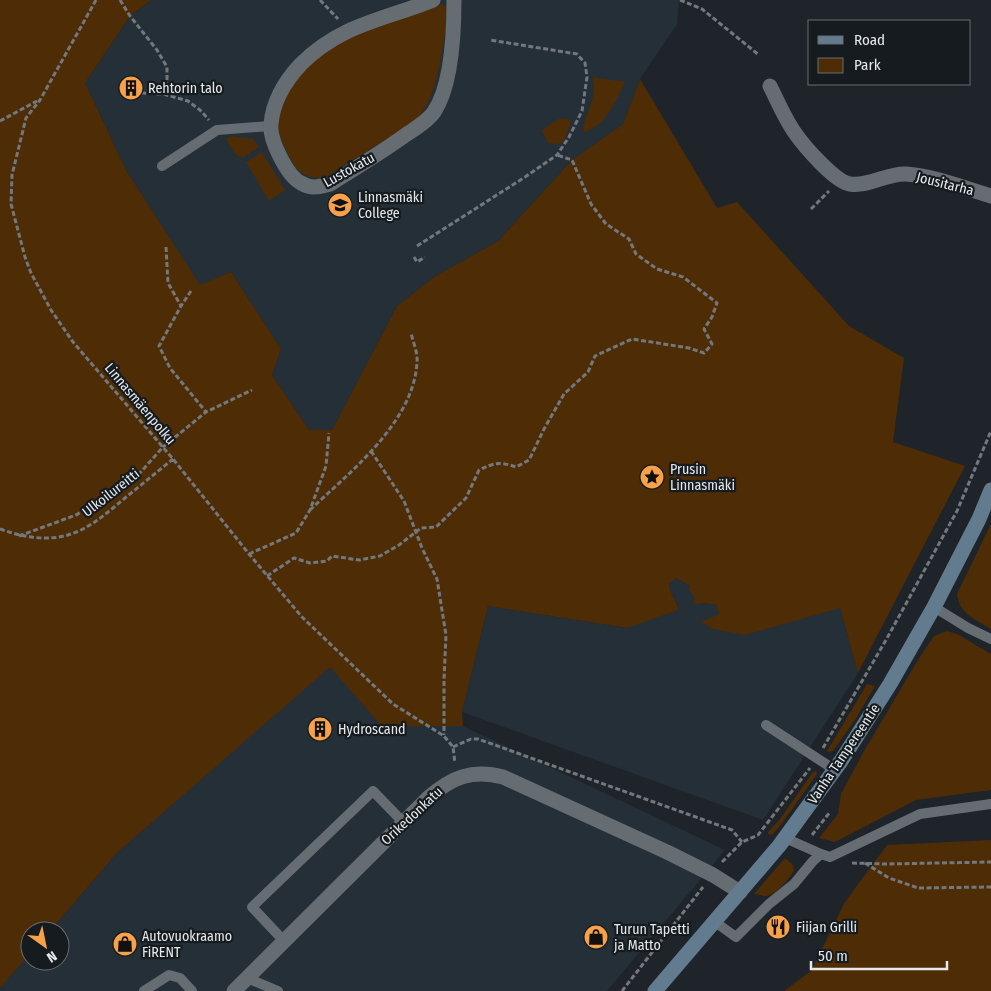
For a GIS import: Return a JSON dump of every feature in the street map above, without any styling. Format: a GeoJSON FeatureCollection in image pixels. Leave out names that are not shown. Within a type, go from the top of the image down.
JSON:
{"type":"FeatureCollection","features":[{"type":"Feature","properties":{"kind":"main road","name":"Vanha Tampereentie"},"geometry":{"type":"LineString","coordinates":[[655,991],[785,838],[835,770],[890,684],[934,607],[979,519],[991,490]]}},
{"type":"Feature","properties":{"kind":"street"},"geometry":{"type":"LineString","coordinates":[[270,126],[276,104],[285,83],[313,53],[348,30],[366,22],[433,0]]}},
{"type":"Feature","properties":{"kind":"street","name":"Lustokatu"},"geometry":{"type":"LineString","coordinates":[[270,126],[272,139],[290,173],[299,183],[319,188],[330,184],[399,140],[433,113],[441,97],[450,60],[454,0]]}},
{"type":"Feature","properties":{"kind":"street"},"geometry":{"type":"LineString","coordinates":[[770,86],[795,133],[809,151],[840,180]]}},
{"type":"Feature","properties":{"kind":"street","name":"Jousitarha"},"geometry":{"type":"LineString","coordinates":[[840,180],[844,183],[858,185],[904,174],[922,177],[991,196]]}},
{"type":"Feature","properties":{"kind":"street","name":"Orikedonkatu"},"geometry":{"type":"LineString","coordinates":[[234,991],[403,822],[440,788],[469,774],[493,774],[503,777],[667,852],[740,892]]}},
{"type":"Feature","properties":{"kind":"lane"},"geometry":{"type":"LineString","coordinates":[[162,166],[217,130],[270,126]]}},
{"type":"Feature","properties":{"kind":"lane"},"geometry":{"type":"LineString","coordinates":[[934,607],[968,628],[991,639]]}},
{"type":"Feature","properties":{"kind":"lane"},"geometry":{"type":"LineString","coordinates":[[766,725],[835,770]]}},
{"type":"Feature","properties":{"kind":"lane"},"geometry":{"type":"LineString","coordinates":[[284,941],[252,907],[373,791],[403,822]]}},
{"type":"Feature","properties":{"kind":"lane"},"geometry":{"type":"LineString","coordinates":[[715,922],[736,937],[769,904],[794,884],[813,861],[920,814],[991,804]]}},
{"type":"Feature","properties":{"kind":"lane"},"geometry":{"type":"LineString","coordinates":[[785,838],[826,856]]}},
{"type":"Feature","properties":{"kind":"lane"},"geometry":{"type":"LineString","coordinates":[[144,991],[169,975],[180,978],[192,991]]}},
{"type":"Feature","properties":{"kind":"lane"},"geometry":{"type":"LineString","coordinates":[[247,978],[278,991]]}},
{"type":"Feature","properties":{"kind":"path","name":"Linnasmäenpolku"},"geometry":{"type":"LineString","coordinates":[[96,0],[40,100],[26,118],[12,175],[11,204],[25,257],[39,290],[73,342],[173,459],[267,576],[307,622],[393,704],[444,736],[453,748],[470,739],[478,739],[732,830],[742,842]]}},
{"type":"Feature","properties":{"kind":"path"},"geometry":{"type":"LineString","coordinates":[[120,0],[157,50],[167,67],[167,81],[163,94]]}},
{"type":"Feature","properties":{"kind":"path"},"geometry":{"type":"LineString","coordinates":[[320,0],[348,30]]}},
{"type":"Feature","properties":{"kind":"path"},"geometry":{"type":"LineString","coordinates":[[680,0],[702,10],[759,55]]}},
{"type":"Feature","properties":{"kind":"path"},"geometry":{"type":"LineString","coordinates":[[417,246],[557,155],[570,137],[582,111],[587,77],[585,63],[577,54],[568,51],[490,40]]}},
{"type":"Feature","properties":{"kind":"path"},"geometry":{"type":"LineString","coordinates":[[141,93],[163,94],[188,101],[200,110],[217,130]]}},
{"type":"Feature","properties":{"kind":"path"},"geometry":{"type":"LineString","coordinates":[[0,121],[40,100]]}},
{"type":"Feature","properties":{"kind":"path"},"geometry":{"type":"LineString","coordinates":[[267,576],[294,558],[310,563],[327,561],[332,556],[359,560],[380,556],[421,528],[436,527],[466,498],[478,470],[495,463],[505,463],[516,467],[530,460],[544,429],[564,394],[588,372],[594,356],[632,339],[689,348],[704,353],[712,344],[704,329],[712,317],[717,303],[683,277],[656,269],[636,254],[629,239],[606,224],[591,204],[572,160],[557,155]]}},
{"type":"Feature","properties":{"kind":"path"},"geometry":{"type":"LineString","coordinates":[[811,209],[840,180]]}},
{"type":"Feature","properties":{"kind":"path"},"geometry":{"type":"LineString","coordinates":[[166,247],[168,283],[181,306]]}},
{"type":"Feature","properties":{"kind":"path"},"geometry":{"type":"LineString","coordinates":[[414,257],[417,262],[425,257]]}},
{"type":"Feature","properties":{"kind":"path"},"geometry":{"type":"LineString","coordinates":[[191,291],[159,346],[170,368],[206,412]]}},
{"type":"Feature","properties":{"kind":"path"},"geometry":{"type":"LineString","coordinates":[[310,510],[371,451],[389,430],[411,395],[418,361],[411,333]]}},
{"type":"Feature","properties":{"kind":"path"},"geometry":{"type":"LineString","coordinates":[[20,536],[76,515],[132,482],[163,448],[206,412],[252,390]]}},
{"type":"Feature","properties":{"kind":"path"},"geometry":{"type":"LineString","coordinates":[[622,991],[726,858],[742,842],[758,836],[817,758],[886,640],[956,510],[991,431]]}},
{"type":"Feature","properties":{"kind":"path"},"geometry":{"type":"LineString","coordinates":[[249,554],[296,533],[310,510],[326,466],[329,434]]}},
{"type":"Feature","properties":{"kind":"path"},"geometry":{"type":"LineString","coordinates":[[371,451],[404,501],[437,579],[446,635],[444,736]]}},
{"type":"Feature","properties":{"kind":"path","name":"Ulkoilureitti"},"geometry":{"type":"LineString","coordinates":[[0,529],[20,536],[49,538],[70,535],[101,518],[173,459]]}},
{"type":"Feature","properties":{"kind":"path"},"geometry":{"type":"LineString","coordinates":[[826,856],[886,864],[991,862]]}},
{"type":"Feature","properties":{"kind":"path"},"geometry":{"type":"LineString","coordinates":[[848,863],[864,862],[889,878],[918,888],[991,887]]}},
{"type":"Feature","properties":{"kind":"shaded area","name":"Linnasmäki College"},"geometry":{"type":"Polygon","coordinates":[[[151,0],[679,0],[677,24],[640,79],[623,124],[572,160],[498,241],[434,277],[397,306],[332,430],[309,430],[272,375],[281,349],[231,272],[200,286],[126,170],[85,83],[130,16],[151,0]]]}},
{"type":"Feature","properties":{"kind":"shaded area"},"geometry":{"type":"Polygon","coordinates":[[[821,538],[858,673],[763,820],[462,712],[488,606],[627,628],[678,605],[669,589],[669,584],[676,578],[690,586],[695,598],[702,603],[717,605],[821,538]]]}},
{"type":"Feature","properties":{"kind":"shaded area"},"geometry":{"type":"Polygon","coordinates":[[[330,666],[383,728],[386,726],[463,726],[725,850],[607,991],[0,991],[0,988],[20,965],[20,971],[70,971],[70,921],[59,921],[117,853],[330,666]]]}},
{"type":"Feature","properties":{"kind":"green space"},"geometry":{"type":"Polygon","coordinates":[[[0,0],[151,0],[130,16],[85,83],[126,170],[200,285],[231,272],[281,349],[272,375],[309,430],[332,430],[397,306],[434,277],[498,241],[572,160],[623,124],[640,79],[717,208],[737,202],[849,326],[904,358],[893,442],[965,466],[858,673],[840,608],[745,635],[713,629],[701,622],[719,614],[717,605],[695,604],[693,602],[695,598],[689,590],[690,586],[676,578],[669,584],[678,610],[627,628],[488,606],[462,712],[463,726],[386,726],[383,728],[330,667],[117,853],[59,921],[20,921],[20,965],[0,988],[0,0]]]}},
{"type":"Feature","properties":{"kind":"green space"},"geometry":{"type":"Polygon","coordinates":[[[442,4],[449,9],[440,64],[433,92],[421,114],[409,125],[324,178],[316,178],[300,172],[289,157],[277,128],[280,107],[295,81],[318,57],[344,40],[442,4]]]}},
{"type":"Feature","properties":{"kind":"green space"},"geometry":{"type":"Polygon","coordinates":[[[592,77],[625,82],[614,105],[604,119],[592,129],[584,132],[585,119],[592,101],[594,86],[592,77]]]}},
{"type":"Feature","properties":{"kind":"green space"},"geometry":{"type":"Polygon","coordinates":[[[560,118],[568,119],[571,122],[564,141],[559,144],[548,143],[542,130],[560,118]]]}},
{"type":"Feature","properties":{"kind":"green space"},"geometry":{"type":"Polygon","coordinates":[[[231,136],[253,139],[259,147],[242,158],[239,157],[234,153],[226,139],[231,136]]]}},
{"type":"Feature","properties":{"kind":"green space"},"geometry":{"type":"Polygon","coordinates":[[[262,152],[285,190],[269,201],[246,162],[262,152]]]}},
{"type":"Feature","properties":{"kind":"green space"},"geometry":{"type":"Polygon","coordinates":[[[991,524],[991,629],[964,611],[958,601],[957,594],[991,524]]]}},
{"type":"Feature","properties":{"kind":"green space"},"geometry":{"type":"Polygon","coordinates":[[[947,631],[959,635],[991,654],[991,790],[916,800],[835,842],[819,838],[838,814],[841,794],[918,660],[934,636],[947,631]]]}},
{"type":"Feature","properties":{"kind":"green space"},"geometry":{"type":"Polygon","coordinates":[[[867,684],[875,686],[855,720],[833,751],[827,751],[867,684]]]}},
{"type":"Feature","properties":{"kind":"green space"},"geometry":{"type":"Polygon","coordinates":[[[816,771],[817,774],[783,822],[772,835],[768,834],[813,772],[816,771]]]}},
{"type":"Feature","properties":{"kind":"green space"},"geometry":{"type":"Polygon","coordinates":[[[991,840],[991,991],[784,991],[811,971],[845,902],[887,845],[991,840]]]}},
{"type":"Feature","properties":{"kind":"green space"},"geometry":{"type":"Polygon","coordinates":[[[785,858],[793,865],[794,871],[786,882],[770,895],[754,894],[785,858]]]}},
{"type":"Feature","properties":{"kind":"place","name":"Rehtorin talo"},"geometry":{"type":"Point","coordinates":[131,88]}},
{"type":"Feature","properties":{"kind":"place","name":"Linnasmäki College"},"geometry":{"type":"Point","coordinates":[340,205]}},
{"type":"Feature","properties":{"kind":"place","name":"Prusin Linnasmäki"},"geometry":{"type":"Point","coordinates":[652,477]}},
{"type":"Feature","properties":{"kind":"place","name":"Hydroscand"},"geometry":{"type":"Point","coordinates":[320,729]}},
{"type":"Feature","properties":{"kind":"place","name":"Fiijan Grilli"},"geometry":{"type":"Point","coordinates":[778,927]}},
{"type":"Feature","properties":{"kind":"place","name":"Turun Tapetti ja Matto"},"geometry":{"type":"Point","coordinates":[596,937]}},
{"type":"Feature","properties":{"kind":"place","name":"Autovuokraamo FiRENT"},"geometry":{"type":"Point","coordinates":[125,944]}}]}
